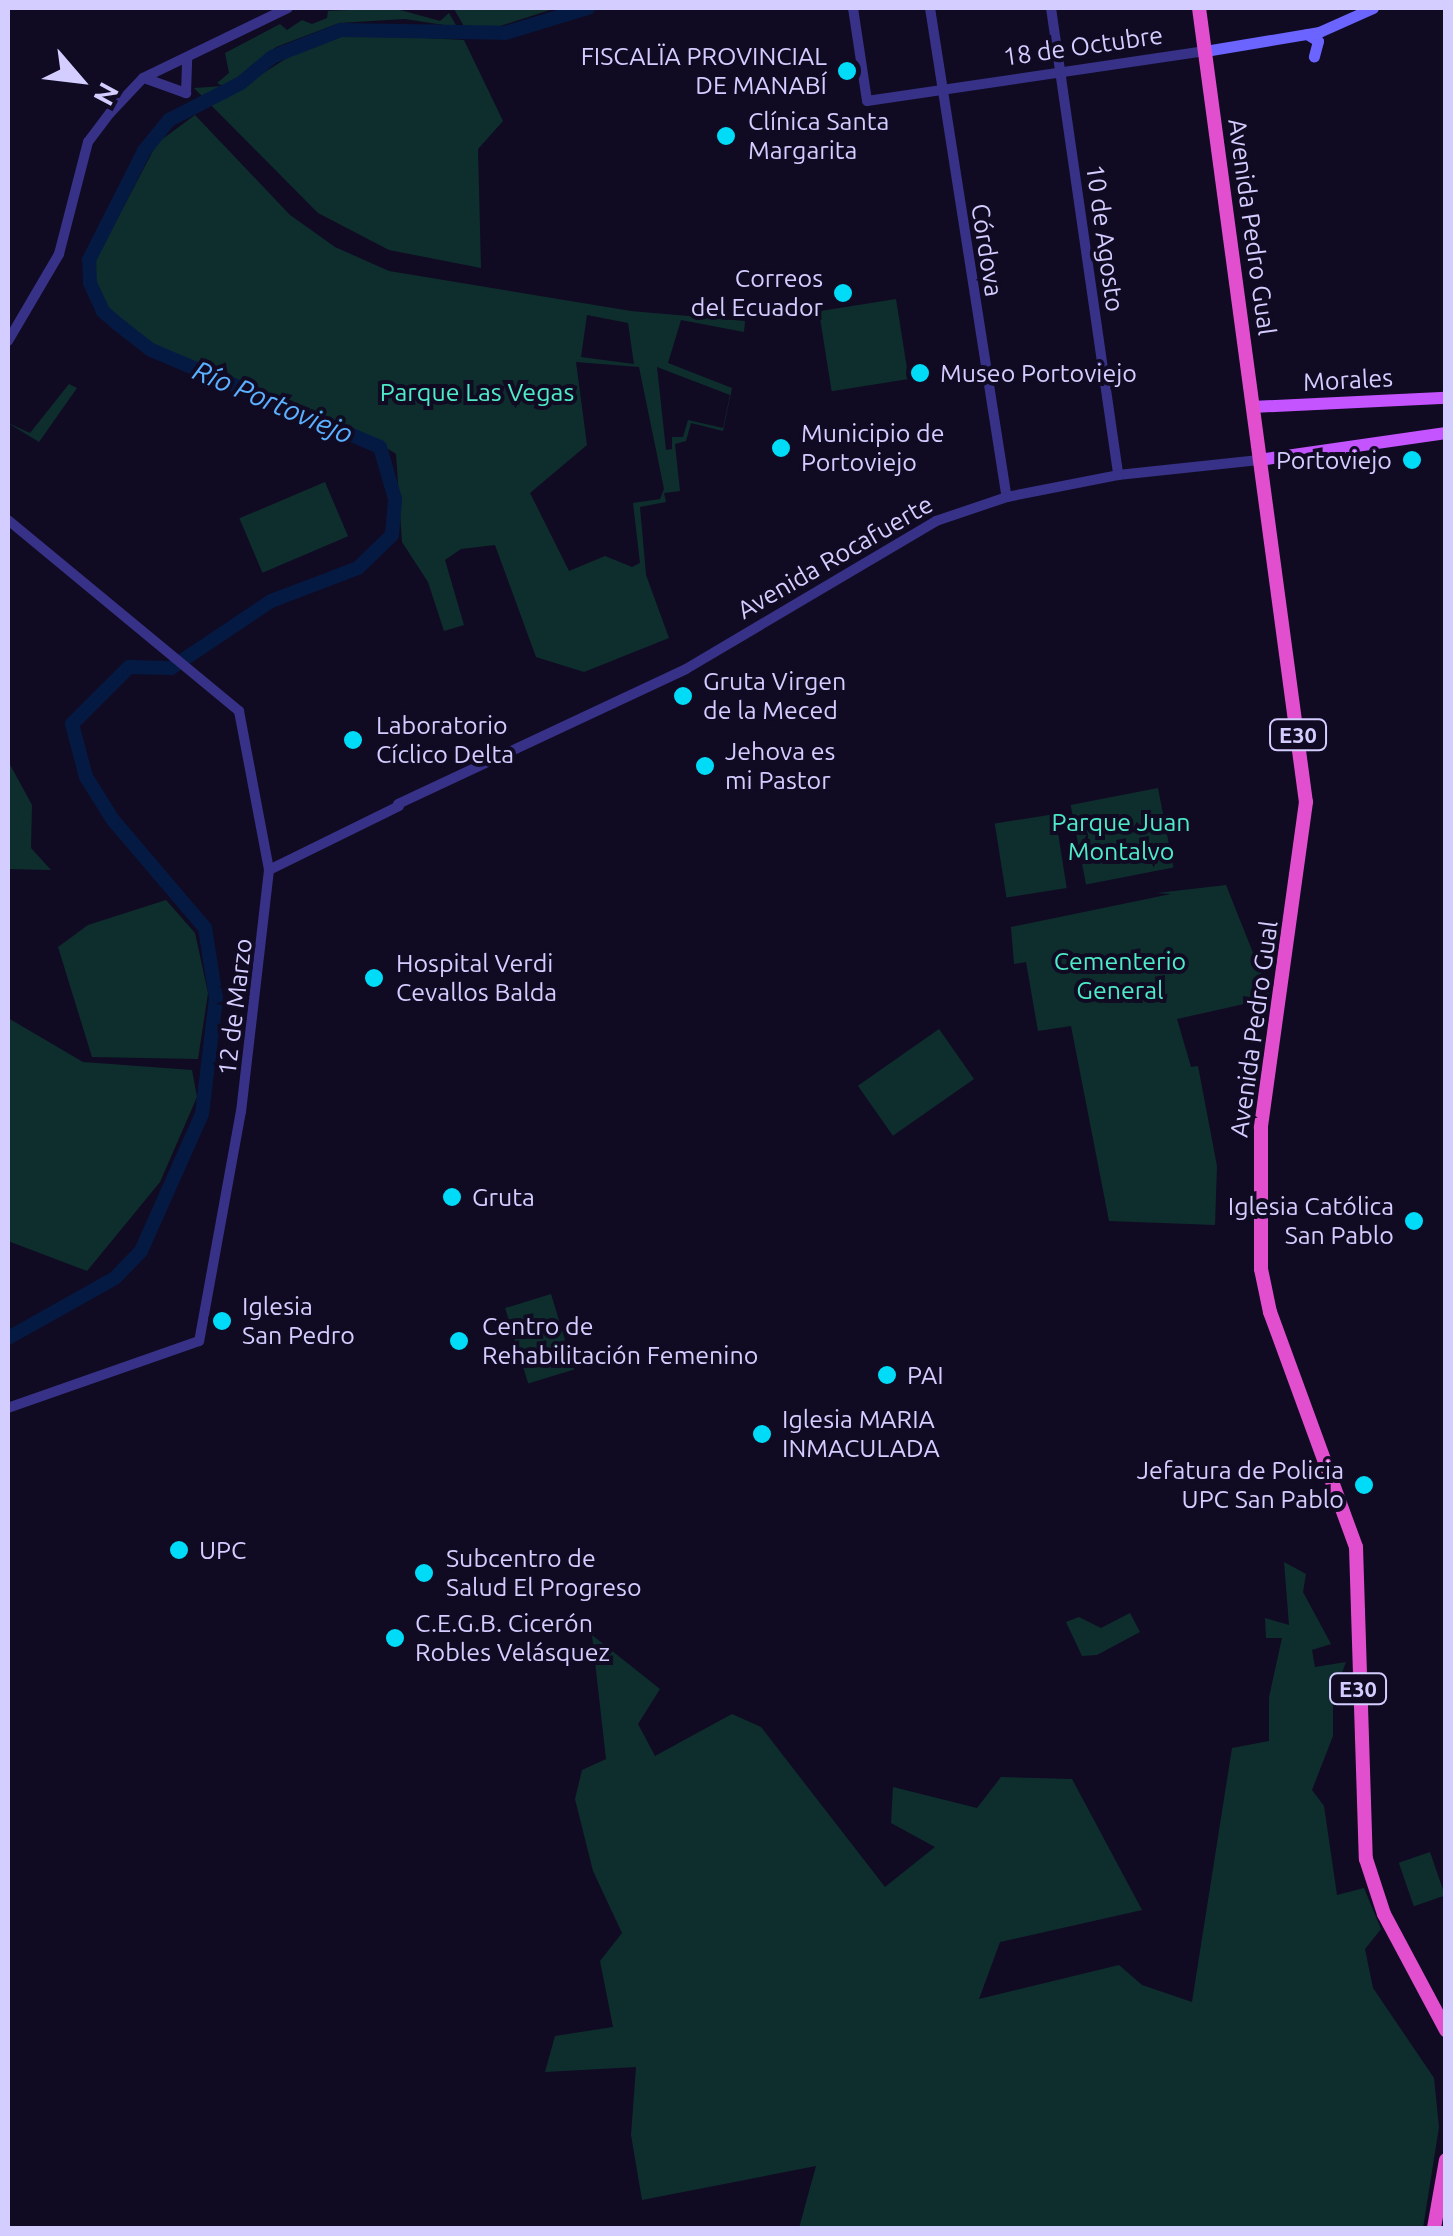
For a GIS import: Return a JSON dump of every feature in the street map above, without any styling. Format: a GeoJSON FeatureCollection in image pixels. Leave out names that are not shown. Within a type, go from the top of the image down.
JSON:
{"type":"FeatureCollection","features":[{"type":"Feature","properties":{"kind":"highway","name":"Avenida Pedro Gual"},"geometry":{"type":"LineString","coordinates":[[1199,8],[1306,802],[1261,1128],[1261,1269],[1270,1312],[1356,1547],[1366,1860],[1384,1914],[1446,2030]]}},
{"type":"Feature","properties":{"kind":"highway"},"geometry":{"type":"LineString","coordinates":[[1434,2228],[1446,2160]]}},
{"type":"Feature","properties":{"kind":"main road","name":"18 de Octubre"},"geometry":{"type":"LineString","coordinates":[[1205,51],[1307,34],[1368,10]]}},
{"type":"Feature","properties":{"kind":"main road"},"geometry":{"type":"LineString","coordinates":[[1307,34],[1318,41],[1314,56]]}},
{"type":"Feature","properties":{"kind":"main road","name":"Morales"},"geometry":{"type":"LineString","coordinates":[[1252,408],[1446,398]]}},
{"type":"Feature","properties":{"kind":"main road","name":"Avenida Rocafuerte"},"geometry":{"type":"LineString","coordinates":[[1259,460],[1446,434]]}},
{"type":"Feature","properties":{"kind":"street"},"geometry":{"type":"LineString","coordinates":[[8,341],[64,244],[88,142],[144,78],[288,8]]}},
{"type":"Feature","properties":{"kind":"street","name":"18 de Octubre"},"geometry":{"type":"LineString","coordinates":[[853,8],[867,101],[1205,51]]}},
{"type":"Feature","properties":{"kind":"street","name":"Córdova"},"geometry":{"type":"LineString","coordinates":[[930,8],[1007,498]]}},
{"type":"Feature","properties":{"kind":"street","name":"10 de Agosto"},"geometry":{"type":"LineString","coordinates":[[1051,8],[1118,475]]}},
{"type":"Feature","properties":{"kind":"street"},"geometry":{"type":"LineString","coordinates":[[144,78],[186,93],[188,59]]}},
{"type":"Feature","properties":{"kind":"street","name":"Avenida Rocafuerte"},"geometry":{"type":"LineString","coordinates":[[268,867],[686,669],[936,521],[1007,498],[1118,475],[1259,460]]}},
{"type":"Feature","properties":{"kind":"street","name":"12 de Marzo"},"geometry":{"type":"LineString","coordinates":[[8,520],[213,689],[245,722],[268,867],[241,1111],[199,1341],[8,1408]]}},
{"type":"Feature","properties":{"kind":"green space"},"geometry":{"type":"Polygon","coordinates":[[[393,8],[440,21],[449,13],[457,27],[405,19],[339,23],[276,47],[228,85],[246,84],[298,51],[342,34],[464,40],[503,121],[478,149],[481,268],[389,250],[318,213],[194,88],[223,86],[217,83],[229,73],[225,53],[280,24],[287,30],[302,20],[312,24],[327,18],[328,11],[393,8]]]}},
{"type":"Feature","properties":{"kind":"green space"},"geometry":{"type":"Polygon","coordinates":[[[556,8],[491,29],[465,28],[454,9],[556,8]]]}},
{"type":"Feature","properties":{"kind":"green space","name":"Parque Las Vegas"},"geometry":{"type":"Polygon","coordinates":[[[195,115],[290,215],[335,247],[389,271],[631,311],[745,321],[744,332],[681,320],[668,363],[732,388],[723,431],[691,423],[686,441],[675,444],[680,491],[664,493],[666,502],[640,507],[646,575],[669,638],[584,672],[536,657],[495,545],[461,549],[445,560],[464,625],[444,631],[428,582],[402,542],[396,454],[365,434],[161,349],[111,313],[96,291],[95,262],[157,143],[195,115]],[[587,315],[581,357],[634,364],[628,323],[587,315]],[[576,362],[587,445],[530,493],[569,571],[605,556],[632,567],[640,563],[633,503],[660,499],[664,489],[639,367],[576,362]],[[657,367],[666,450],[672,449],[672,437],[683,437],[688,420],[723,428],[730,395],[657,367]]]}},
{"type":"Feature","properties":{"kind":"green space"},"geometry":{"type":"Polygon","coordinates":[[[896,299],[909,379],[832,391],[819,311],[896,299]]]}},
{"type":"Feature","properties":{"kind":"green space"},"geometry":{"type":"Polygon","coordinates":[[[69,384],[77,388],[39,442],[8,423],[30,433],[69,384]]]}},
{"type":"Feature","properties":{"kind":"green space"},"geometry":{"type":"Polygon","coordinates":[[[325,482],[348,536],[262,573],[239,518],[325,482]]]}},
{"type":"Feature","properties":{"kind":"green space"},"geometry":{"type":"Polygon","coordinates":[[[8,761],[32,805],[31,848],[51,870],[8,869],[8,761]]]}},
{"type":"Feature","properties":{"kind":"green space","name":"Parque Juan Montalvo"},"geometry":{"type":"Polygon","coordinates":[[[1158,788],[1173,868],[1086,884],[1071,805],[1158,788]]]}},
{"type":"Feature","properties":{"kind":"green space"},"geometry":{"type":"Polygon","coordinates":[[[1055,814],[1067,888],[1006,898],[995,824],[1055,814]]]}},
{"type":"Feature","properties":{"kind":"green space","name":"Cementerio General"},"geometry":{"type":"Polygon","coordinates":[[[1226,885],[1271,998],[1177,1019],[1191,1067],[1198,1066],[1217,1166],[1215,1225],[1109,1221],[1071,1026],[1038,1031],[1026,962],[1014,964],[1011,927],[1171,894],[1157,893],[1226,885]]]}},
{"type":"Feature","properties":{"kind":"green space"},"geometry":{"type":"Polygon","coordinates":[[[166,900],[195,933],[208,993],[198,1059],[92,1057],[58,947],[88,925],[166,900]]]}},
{"type":"Feature","properties":{"kind":"green space"},"geometry":{"type":"Polygon","coordinates":[[[8,1018],[83,1062],[192,1070],[197,1097],[160,1182],[87,1271],[8,1241],[8,1018]]]}},
{"type":"Feature","properties":{"kind":"green space"},"geometry":{"type":"Polygon","coordinates":[[[939,1029],[974,1079],[893,1136],[858,1086],[939,1029]]]}},
{"type":"Feature","properties":{"kind":"green space"},"geometry":{"type":"Polygon","coordinates":[[[551,1294],[574,1370],[528,1384],[505,1308],[551,1294]]]}},
{"type":"Feature","properties":{"kind":"green space"},"geometry":{"type":"Polygon","coordinates":[[[1284,1562],[1306,1574],[1303,1592],[1331,1644],[1312,1650],[1315,1667],[1346,1662],[1333,1697],[1333,1736],[1312,1790],[1324,1806],[1337,1895],[1364,1888],[1381,1929],[1365,1949],[1373,1988],[1434,2078],[1439,2127],[1423,2228],[799,2228],[816,2166],[642,2200],[631,2135],[636,2067],[545,2072],[555,2036],[613,2027],[600,1961],[622,1933],[593,1871],[575,1799],[582,1770],[606,1759],[592,1635],[660,1689],[638,1724],[655,1756],[732,1714],[761,1727],[885,1887],[935,1847],[891,1823],[893,1787],[977,1808],[1001,1777],[1072,1779],[1142,1910],[1000,1942],[979,1999],[1119,1965],[1142,1985],[1192,2002],[1232,1748],[1269,1741],[1269,1697],[1282,1638],[1266,1638],[1265,1618],[1289,1625],[1284,1562]]]}},
{"type":"Feature","properties":{"kind":"green space"},"geometry":{"type":"Polygon","coordinates":[[[1130,1613],[1140,1632],[1097,1655],[1082,1656],[1066,1622],[1079,1617],[1101,1628],[1130,1613]]]}},
{"type":"Feature","properties":{"kind":"green space"},"geometry":{"type":"Polygon","coordinates":[[[1430,1852],[1445,1895],[1414,1906],[1399,1863],[1430,1852]]]}},
{"type":"Feature","properties":{"kind":"waterway","name":"Río Portoviejo"},"geometry":{"type":"LineString","coordinates":[[8,1338],[115,1278],[141,1251],[202,1114],[216,998],[205,928],[113,820],[86,777],[72,724],[129,667],[171,668],[271,601],[358,568],[392,535],[395,499],[380,447],[151,350],[120,326],[103,311],[90,283],[89,260],[144,151],[169,120],[241,83],[272,57],[341,30],[505,33],[588,8]]}},
{"type":"Feature","properties":{"kind":"place","name":"FISCALÏA PROVINCIAL DE MANABÍ"},"geometry":{"type":"Point","coordinates":[847,71]}},
{"type":"Feature","properties":{"kind":"place","name":"Clínica Santa Margarita"},"geometry":{"type":"Point","coordinates":[726,136]}},
{"type":"Feature","properties":{"kind":"place","name":"Correos del Ecuador"},"geometry":{"type":"Point","coordinates":[843,293]}},
{"type":"Feature","properties":{"kind":"place","name":"Museo Portoviejo"},"geometry":{"type":"Point","coordinates":[920,373]}},
{"type":"Feature","properties":{"kind":"place","name":"Municipio de Portoviejo"},"geometry":{"type":"Point","coordinates":[781,448]}},
{"type":"Feature","properties":{"kind":"place","name":"Portoviejo"},"geometry":{"type":"Point","coordinates":[1412,460]}},
{"type":"Feature","properties":{"kind":"place","name":"Gruta Virgen de la Meced"},"geometry":{"type":"Point","coordinates":[683,696]}},
{"type":"Feature","properties":{"kind":"place","name":"Laboratorio Cíclico Delta"},"geometry":{"type":"Point","coordinates":[353,740]}},
{"type":"Feature","properties":{"kind":"place","name":"Jehova es mi Pastor"},"geometry":{"type":"Point","coordinates":[705,766]}},
{"type":"Feature","properties":{"kind":"place","name":"Hospital Verdi Cevallos Balda"},"geometry":{"type":"Point","coordinates":[374,978]}},
{"type":"Feature","properties":{"kind":"place","name":"Gruta"},"geometry":{"type":"Point","coordinates":[452,1197]}},
{"type":"Feature","properties":{"kind":"place","name":"Iglesia Católica San Pablo"},"geometry":{"type":"Point","coordinates":[1414,1221]}},
{"type":"Feature","properties":{"kind":"place","name":"Iglesia San Pedro"},"geometry":{"type":"Point","coordinates":[222,1321]}},
{"type":"Feature","properties":{"kind":"place","name":"Centro de Rehabilitación Femenino"},"geometry":{"type":"Point","coordinates":[459,1341]}},
{"type":"Feature","properties":{"kind":"place","name":"PAI"},"geometry":{"type":"Point","coordinates":[887,1375]}},
{"type":"Feature","properties":{"kind":"place","name":"Iglesia MARIA INMACULADA"},"geometry":{"type":"Point","coordinates":[762,1434]}},
{"type":"Feature","properties":{"kind":"place","name":"Jefatura de Policia UPC San Pablo"},"geometry":{"type":"Point","coordinates":[1364,1485]}},
{"type":"Feature","properties":{"kind":"place","name":"UPC"},"geometry":{"type":"Point","coordinates":[179,1550]}},
{"type":"Feature","properties":{"kind":"place","name":"Subcentro de Salud El Progreso"},"geometry":{"type":"Point","coordinates":[424,1573]}},
{"type":"Feature","properties":{"kind":"place","name":"C.E.G.B. Cicerón Robles Velásquez"},"geometry":{"type":"Point","coordinates":[395,1638]}}]}
